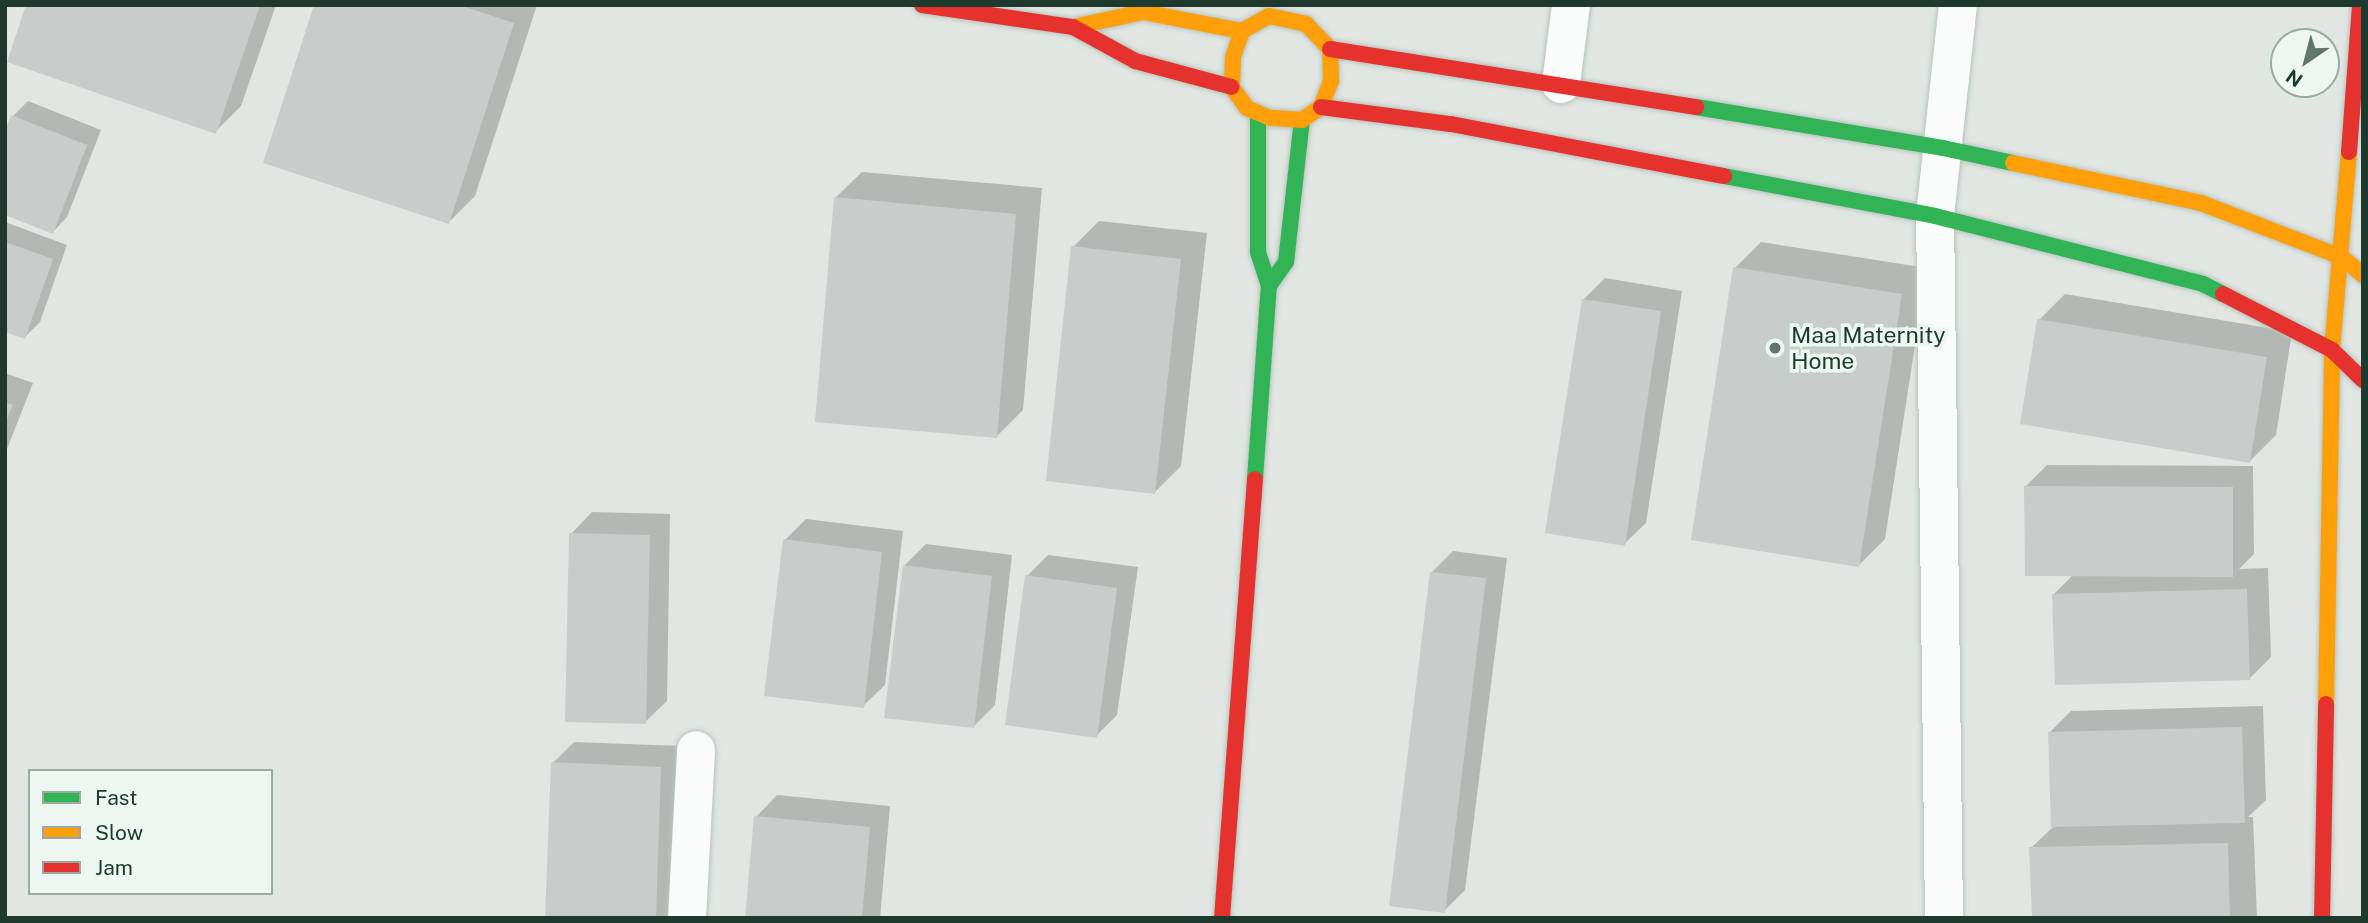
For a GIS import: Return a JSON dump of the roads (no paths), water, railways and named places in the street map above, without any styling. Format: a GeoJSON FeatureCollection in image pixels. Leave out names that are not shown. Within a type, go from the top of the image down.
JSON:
{"type":"FeatureCollection","features":[{"type":"Feature","properties":{"kind":"main road"},"geometry":{"type":"LineString","coordinates":[[922,5],[1073,27],[1143,12],[1242,31]]}},
{"type":"Feature","properties":{"kind":"main road"},"geometry":{"type":"LineString","coordinates":[[1306,24],[1311,5]]}},
{"type":"Feature","properties":{"kind":"main road"},"geometry":{"type":"LineString","coordinates":[[2322,918],[2332,351],[2342,257],[2360,5]]}},
{"type":"Feature","properties":{"kind":"main road"},"geometry":{"type":"LineString","coordinates":[[1329,49],[1331,81],[1321,107],[1302,120],[1270,118],[1247,108],[1232,87],[1233,57],[1242,31],[1269,11],[1306,24],[1329,49],[1561,84],[1943,148],[2201,203],[2342,257],[2363,275]]}},
{"type":"Feature","properties":{"kind":"main road"},"geometry":{"type":"LineString","coordinates":[[1073,27],[1135,61],[1232,87]]}},
{"type":"Feature","properties":{"kind":"main road"},"geometry":{"type":"LineString","coordinates":[[1321,107],[1451,124],[1935,216],[2203,284],[2332,351],[2363,380]]}},
{"type":"Feature","properties":{"kind":"main road"},"geometry":{"type":"LineString","coordinates":[[1222,918],[1269,286],[1258,251],[1258,113]]}},
{"type":"Feature","properties":{"kind":"main road"},"geometry":{"type":"LineString","coordinates":[[1269,286],[1286,261],[1302,120]]}},
{"type":"Feature","properties":{"kind":"street"},"geometry":{"type":"LineString","coordinates":[[1561,84],[1571,5]]}},
{"type":"Feature","properties":{"kind":"street"},"geometry":{"type":"LineString","coordinates":[[1944,918],[1935,216],[1958,5]]}},
{"type":"Feature","properties":{"kind":"street"},"geometry":{"type":"LineString","coordinates":[[687,918],[696,750]]}},
{"type":"Feature","properties":{"kind":"place","name":"Maa Maternity Home"},"geometry":{"type":"Point","coordinates":[1775,348]}}]}
